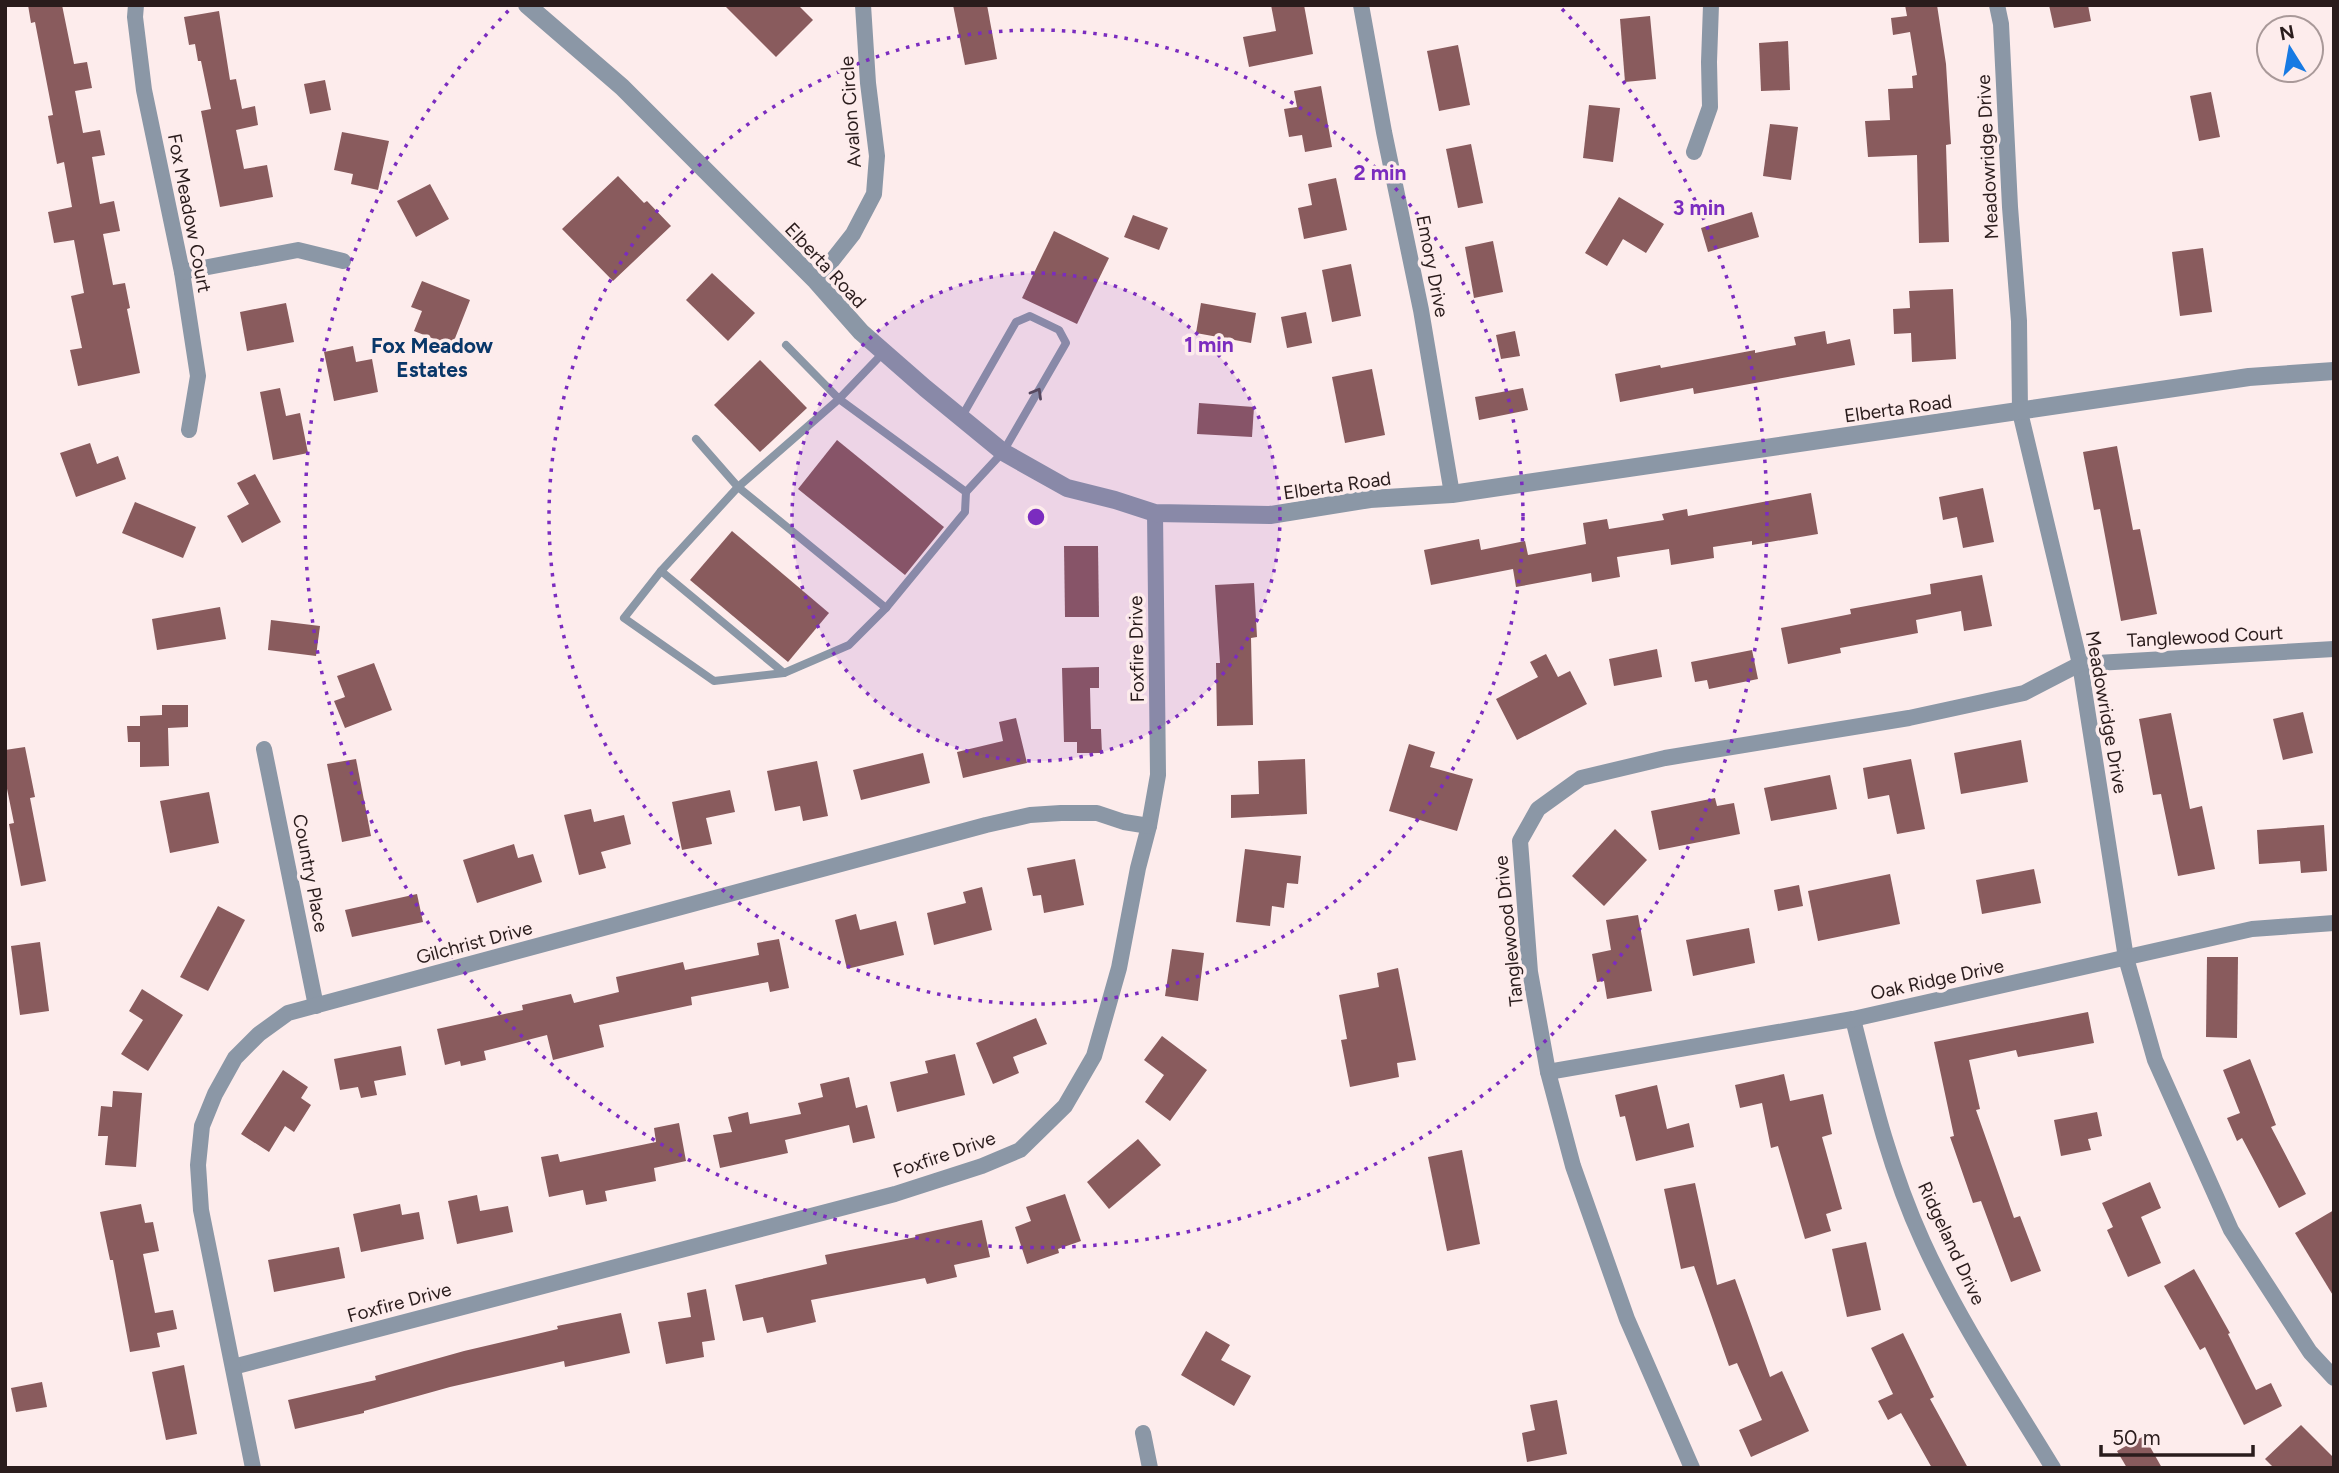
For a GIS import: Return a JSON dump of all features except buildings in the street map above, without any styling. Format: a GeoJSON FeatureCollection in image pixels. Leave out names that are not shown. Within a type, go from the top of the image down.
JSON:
{"type":"FeatureCollection","features":[{"type":"Feature","properties":{"kind":"street","name":"Fox Meadow Court"},"geometry":{"type":"LineString","coordinates":[[136,5],[135,17],[144,90],[182,272],[198,376],[189,430]]}},
{"type":"Feature","properties":{"kind":"street","name":"Elberta Road"},"geometry":{"type":"LineString","coordinates":[[527,5],[622,87],[816,281],[860,332],[1003,452],[1067,488],[1155,513],[1270,515],[1370,499],[1452,494],[2249,377],[2334,371]]}},
{"type":"Feature","properties":{"kind":"street","name":"Avalon Circle"},"geometry":{"type":"LineString","coordinates":[[816,281],[853,234],[874,194],[877,156],[868,83],[863,5]]}},
{"type":"Feature","properties":{"kind":"street","name":"Emory Drive"},"geometry":{"type":"LineString","coordinates":[[1362,5],[1384,132],[1421,310],[1452,494]]}},
{"type":"Feature","properties":{"kind":"street"},"geometry":{"type":"LineString","coordinates":[[1693,152],[1710,107],[1711,5]]}},
{"type":"Feature","properties":{"kind":"street","name":"Meadowridge Drive"},"geometry":{"type":"LineString","coordinates":[[1997,5],[2001,24],[2019,321],[2020,412],[2080,664],[2126,958],[2155,1060],[2231,1230],[2310,1352],[2334,1378]]}},
{"type":"Feature","properties":{"kind":"street"},"geometry":{"type":"LineString","coordinates":[[182,272],[298,250],[343,261]]}},
{"type":"Feature","properties":{"kind":"street","name":"Foxfire Drive"},"geometry":{"type":"LineString","coordinates":[[233,1367],[895,1194],[982,1166],[1020,1150],[1065,1107],[1094,1055],[1119,968],[1158,775],[1155,513]]}},
{"type":"Feature","properties":{"kind":"street","name":"Tanglewood Court"},"geometry":{"type":"LineString","coordinates":[[2080,664],[2334,649]]}},
{"type":"Feature","properties":{"kind":"street","name":"Tanglewood Drive"},"geometry":{"type":"LineString","coordinates":[[1692,1468],[1627,1320],[1573,1166],[1548,1072],[1530,972],[1520,841],[1538,808],[1581,778],[1665,758],[1909,718],[2024,693],[2080,664]]}},
{"type":"Feature","properties":{"kind":"street","name":"Country Place"},"geometry":{"type":"LineString","coordinates":[[264,749],[316,1006]]}},
{"type":"Feature","properties":{"kind":"street","name":"Gilchrist Drive"},"geometry":{"type":"LineString","coordinates":[[253,1468],[201,1210],[198,1165],[202,1126],[215,1094],[235,1058],[259,1034],[288,1013],[1030,815],[1097,813],[1124,822],[1149,826]]}},
{"type":"Feature","properties":{"kind":"street","name":"Oak Ridge Drive"},"geometry":{"type":"LineString","coordinates":[[1548,1072],[1853,1019],[2252,929],[2334,923]]}},
{"type":"Feature","properties":{"kind":"street","name":"Ridgeland Drive"},"geometry":{"type":"LineString","coordinates":[[1853,1019],[1886,1146],[1923,1242],[1980,1349],[2053,1468]]}},
{"type":"Feature","properties":{"kind":"street"},"geometry":{"type":"LineString","coordinates":[[1143,1433],[1150,1468]]}},
{"type":"Feature","properties":{"kind":"lane"},"geometry":{"type":"LineString","coordinates":[[884,352],[839,399],[738,487],[661,571],[624,618],[715,681],[784,673],[849,645],[886,608],[965,512],[966,492],[1003,452],[1066,343],[1059,330],[1030,316],[1016,322],[961,418]]}},
{"type":"Feature","properties":{"kind":"lane"},"geometry":{"type":"LineString","coordinates":[[786,345],[839,399],[966,492]]}},
{"type":"Feature","properties":{"kind":"lane"},"geometry":{"type":"LineString","coordinates":[[696,439],[738,487],[886,608]]}},
{"type":"Feature","properties":{"kind":"lane"},"geometry":{"type":"LineString","coordinates":[[661,571],[784,673]]}},
{"type":"Feature","properties":{"kind":"district","name":"Fox Meadow Estates"},"geometry":{"type":"Point","coordinates":[432,358]}}]}
